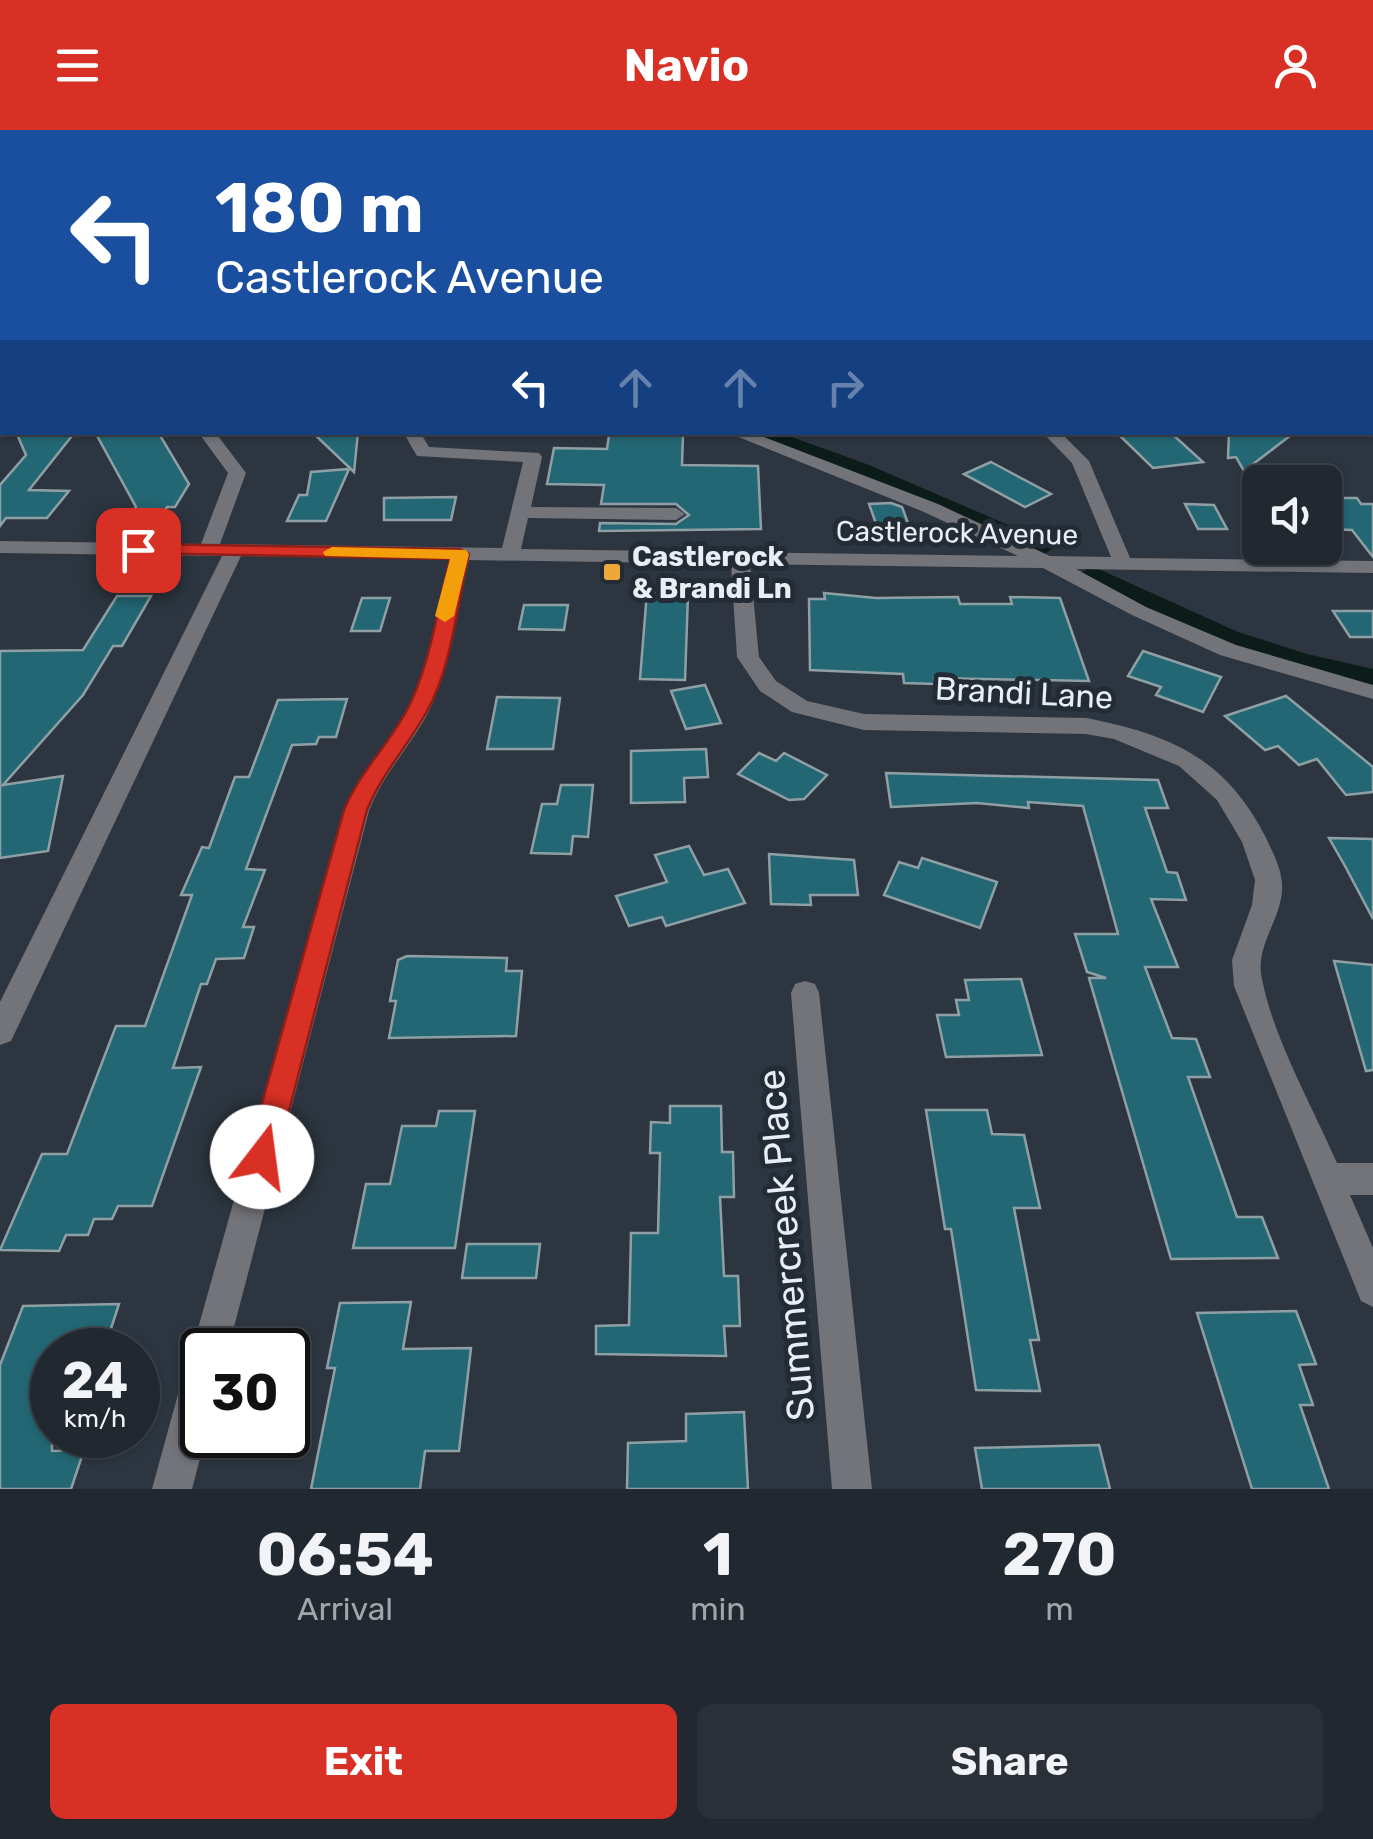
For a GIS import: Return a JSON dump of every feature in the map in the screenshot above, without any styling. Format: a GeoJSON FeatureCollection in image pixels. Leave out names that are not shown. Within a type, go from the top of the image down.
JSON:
{"type":"FeatureCollection","features":[{"type":"Feature","properties":{"kind":"main road"},"geometry":{"type":"LineString","coordinates":[[1049,130],[1096,130]]}},
{"type":"Feature","properties":{"kind":"street"},"geometry":{"type":"LineString","coordinates":[[208,435],[237,473],[208,550]]}},
{"type":"Feature","properties":{"kind":"street"},"geometry":{"type":"LineString","coordinates":[[412,435],[423,452],[533,457],[510,555]]}},
{"type":"Feature","properties":{"kind":"street"},"geometry":{"type":"LineString","coordinates":[[742,435],[897,494],[1228,650],[1373,692]]}},
{"type":"Feature","properties":{"kind":"street"},"geometry":{"type":"LineString","coordinates":[[1053,435],[1080,460],[1123,563]]}},
{"type":"Feature","properties":{"kind":"street"},"geometry":{"type":"LineString","coordinates":[[520,512],[676,514]]}},
{"type":"Feature","properties":{"kind":"street","name":"Castlerock Avenue"},"geometry":{"type":"LineString","coordinates":[[0,548],[1373,567]]}},
{"type":"Feature","properties":{"kind":"street"},"geometry":{"type":"LineString","coordinates":[[0,1032],[234,551]]}},
{"type":"Feature","properties":{"kind":"street"},"geometry":{"type":"LineString","coordinates":[[216,1328],[356,810],[368,781],[424,697],[460,554]]}},
{"type":"Feature","properties":{"kind":"street","name":"Brandi Lane"},"geometry":{"type":"LineString","coordinates":[[740,558],[748,657],[768,686],[800,708],[864,722],[1086,726],[1112,730],[1166,748],[1224,788],[1253,837],[1268,878],[1269,892],[1248,952],[1246,977],[1373,1288]]}},
{"type":"Feature","properties":{"kind":"street","name":"Summercreek Place"},"geometry":{"type":"LineString","coordinates":[[805,993],[852,1489]]}},
{"type":"Feature","properties":{"kind":"street"},"geometry":{"type":"LineString","coordinates":[[1326,1179],[1373,1179]]}},
{"type":"Feature","properties":{"kind":"street"},"geometry":{"type":"LineString","coordinates":[[172,1489],[180,1458]]}},
{"type":"Feature","properties":{"kind":"building"},"geometry":{"type":"Polygon","coordinates":[[[17,435],[73,435],[29,490],[69,491],[47,518],[6,518],[0,526],[0,485],[26,455],[17,435]]]}},
{"type":"Feature","properties":{"kind":"building"},"geometry":{"type":"Polygon","coordinates":[[[97,435],[160,435],[189,484],[175,507],[167,507],[158,520],[127,520],[136,507],[97,435]]]}},
{"type":"Feature","properties":{"kind":"building"},"geometry":{"type":"Polygon","coordinates":[[[315,435],[358,435],[354,472],[315,435]]]}},
{"type":"Feature","properties":{"kind":"building"},"geometry":{"type":"Polygon","coordinates":[[[609,435],[683,435],[682,465],[758,466],[761,529],[599,531],[600,523],[676,524],[689,515],[676,504],[601,504],[604,485],[547,484],[554,448],[607,449],[609,435]]]}},
{"type":"Feature","properties":{"kind":"building"},"geometry":{"type":"Polygon","coordinates":[[[1119,435],[1173,435],[1203,462],[1153,468],[1119,435]]]}},
{"type":"Feature","properties":{"kind":"building"},"geometry":{"type":"Polygon","coordinates":[[[1229,435],[1291,435],[1252,465],[1242,468],[1236,457],[1228,458],[1229,435]]]}},
{"type":"Feature","properties":{"kind":"building"},"geometry":{"type":"Polygon","coordinates":[[[991,462],[1051,494],[1025,507],[964,474],[991,462]]]}},
{"type":"Feature","properties":{"kind":"building"},"geometry":{"type":"Polygon","coordinates":[[[349,469],[326,521],[287,521],[299,495],[307,495],[311,472],[349,469]]]}},
{"type":"Feature","properties":{"kind":"building"},"geometry":{"type":"Polygon","coordinates":[[[456,497],[451,520],[384,520],[384,498],[456,497]]]}},
{"type":"Feature","properties":{"kind":"building"},"geometry":{"type":"Polygon","coordinates":[[[1342,498],[1373,504],[1373,557],[1352,530],[1342,530],[1342,498]]]}},
{"type":"Feature","properties":{"kind":"building"},"geometry":{"type":"Polygon","coordinates":[[[869,504],[902,507],[911,531],[879,532],[869,504]]]}},
{"type":"Feature","properties":{"kind":"building"},"geometry":{"type":"Polygon","coordinates":[[[1185,504],[1214,505],[1227,529],[1198,529],[1185,504]]]}},
{"type":"Feature","properties":{"kind":"building"},"geometry":{"type":"Polygon","coordinates":[[[647,592],[688,595],[685,680],[640,679],[647,592]]]}},
{"type":"Feature","properties":{"kind":"building"},"geometry":{"type":"Polygon","coordinates":[[[824,593],[876,598],[958,597],[960,604],[1012,604],[1010,597],[1060,598],[1089,681],[934,678],[935,684],[904,683],[903,674],[810,670],[809,599],[825,599],[824,593]]]}},
{"type":"Feature","properties":{"kind":"building"},"geometry":{"type":"Polygon","coordinates":[[[117,596],[151,596],[122,646],[113,646],[83,695],[3,785],[63,776],[48,851],[0,858],[0,651],[83,650],[117,596]]]}},
{"type":"Feature","properties":{"kind":"building"},"geometry":{"type":"Polygon","coordinates":[[[362,598],[390,598],[380,631],[351,631],[362,598]]]}},
{"type":"Feature","properties":{"kind":"building"},"geometry":{"type":"Polygon","coordinates":[[[524,605],[568,605],[564,630],[519,629],[524,605]]]}},
{"type":"Feature","properties":{"kind":"building"},"geometry":{"type":"Polygon","coordinates":[[[1333,611],[1373,611],[1373,637],[1350,637],[1333,611]]]}},
{"type":"Feature","properties":{"kind":"building"},"geometry":{"type":"Polygon","coordinates":[[[1143,651],[1221,677],[1203,712],[1156,695],[1161,687],[1128,676],[1143,651]]]}},
{"type":"Feature","properties":{"kind":"building"},"geometry":{"type":"Polygon","coordinates":[[[705,685],[721,723],[686,729],[671,691],[705,685]]]}},
{"type":"Feature","properties":{"kind":"building"},"geometry":{"type":"Polygon","coordinates":[[[1286,696],[1373,767],[1373,792],[1346,795],[1317,759],[1299,765],[1278,746],[1265,750],[1225,716],[1286,696]]]}},
{"type":"Feature","properties":{"kind":"building"},"geometry":{"type":"Polygon","coordinates":[[[497,697],[560,698],[553,749],[487,749],[497,697]]]}},
{"type":"Feature","properties":{"kind":"building"},"geometry":{"type":"Polygon","coordinates":[[[347,699],[336,737],[319,737],[316,744],[292,745],[246,869],[265,870],[243,927],[254,927],[244,958],[216,959],[207,984],[201,984],[173,1068],[201,1067],[152,1206],[118,1206],[112,1219],[94,1219],[88,1235],[66,1235],[59,1251],[0,1250],[42,1154],[67,1154],[116,1026],[145,1026],[192,895],[181,895],[202,847],[209,848],[235,777],[249,777],[278,700],[347,699]]]}},
{"type":"Feature","properties":{"kind":"building"},"geometry":{"type":"Polygon","coordinates":[[[706,749],[708,777],[684,778],[685,802],[631,803],[631,751],[706,749]]]}},
{"type":"Feature","properties":{"kind":"building"},"geometry":{"type":"Polygon","coordinates":[[[759,753],[776,761],[784,753],[827,775],[804,799],[789,800],[738,774],[759,753]]]}},
{"type":"Feature","properties":{"kind":"building"},"geometry":{"type":"Polygon","coordinates":[[[886,773],[1158,780],[1168,808],[1145,808],[1167,872],[1177,873],[1186,900],[1151,899],[1178,967],[1145,967],[1172,1038],[1196,1039],[1210,1077],[1188,1077],[1237,1217],[1262,1217],[1278,1258],[1171,1259],[1089,978],[1106,978],[1087,972],[1075,934],[1118,934],[1083,806],[1028,802],[1029,808],[977,803],[891,807],[886,773]]]}},
{"type":"Feature","properties":{"kind":"building"},"geometry":{"type":"Polygon","coordinates":[[[561,785],[593,785],[588,837],[573,836],[571,854],[531,853],[542,804],[557,804],[561,785]]]}},
{"type":"Feature","properties":{"kind":"building"},"geometry":{"type":"Polygon","coordinates":[[[1329,838],[1373,839],[1373,919],[1345,866],[1329,838]]]}},
{"type":"Feature","properties":{"kind":"building"},"geometry":{"type":"Polygon","coordinates":[[[689,846],[704,875],[728,869],[745,903],[666,926],[662,917],[629,926],[616,896],[667,882],[655,855],[689,846]]]}},
{"type":"Feature","properties":{"kind":"building"},"geometry":{"type":"Polygon","coordinates":[[[769,854],[854,860],[858,895],[810,895],[811,905],[771,904],[769,854]]]}},
{"type":"Feature","properties":{"kind":"building"},"geometry":{"type":"Polygon","coordinates":[[[922,858],[997,882],[980,928],[884,895],[899,862],[918,868],[922,858]]]}},
{"type":"Feature","properties":{"kind":"building"},"geometry":{"type":"Polygon","coordinates":[[[407,956],[507,958],[506,971],[522,971],[516,1036],[389,1038],[396,1001],[390,1001],[398,960],[407,956]]]}},
{"type":"Feature","properties":{"kind":"building"},"geometry":{"type":"Polygon","coordinates":[[[1334,961],[1373,965],[1373,1070],[1366,1071],[1334,961]]]}},
{"type":"Feature","properties":{"kind":"building"},"geometry":{"type":"Polygon","coordinates":[[[1021,979],[1042,1055],[946,1057],[937,1015],[959,1015],[956,1000],[969,1000],[965,980],[1021,979]]]}},
{"type":"Feature","properties":{"kind":"building"},"geometry":{"type":"Polygon","coordinates":[[[670,1106],[721,1106],[722,1152],[733,1152],[734,1197],[720,1197],[724,1276],[738,1276],[740,1326],[724,1326],[726,1356],[596,1354],[596,1326],[629,1325],[631,1233],[658,1233],[660,1153],[650,1153],[651,1122],[670,1123],[670,1106]]]}},
{"type":"Feature","properties":{"kind":"building"},"geometry":{"type":"Polygon","coordinates":[[[926,1110],[987,1110],[992,1134],[1024,1135],[1040,1208],[1014,1208],[1039,1340],[1030,1340],[1040,1391],[976,1390],[951,1229],[945,1229],[926,1110]]]}},
{"type":"Feature","properties":{"kind":"building"},"geometry":{"type":"Polygon","coordinates":[[[439,1111],[475,1111],[455,1248],[353,1248],[366,1184],[390,1184],[402,1126],[436,1126],[439,1111]]]}},
{"type":"Feature","properties":{"kind":"building"},"geometry":{"type":"Polygon","coordinates":[[[467,1244],[540,1244],[536,1278],[462,1278],[467,1244]]]}},
{"type":"Feature","properties":{"kind":"building"},"geometry":{"type":"Polygon","coordinates":[[[411,1302],[403,1349],[471,1348],[459,1451],[425,1451],[420,1489],[311,1489],[335,1368],[327,1368],[340,1303],[411,1302]]]}},
{"type":"Feature","properties":{"kind":"building"},"geometry":{"type":"Polygon","coordinates":[[[119,1304],[111,1328],[30,1328],[30,1458],[81,1458],[71,1489],[0,1489],[0,1365],[23,1306],[119,1304]]]}},
{"type":"Feature","properties":{"kind":"building"},"geometry":{"type":"Polygon","coordinates":[[[1296,1311],[1316,1364],[1299,1365],[1313,1405],[1300,1405],[1329,1489],[1252,1489],[1197,1313],[1296,1311]]]}},
{"type":"Feature","properties":{"kind":"building"},"geometry":{"type":"Polygon","coordinates":[[[744,1412],[748,1489],[627,1489],[628,1443],[686,1441],[686,1414],[744,1412]]]}},
{"type":"Feature","properties":{"kind":"building"},"geometry":{"type":"Polygon","coordinates":[[[1099,1445],[1110,1489],[982,1489],[975,1448],[1099,1445]]]}},
{"type":"Feature","properties":{"kind":"waterway"},"geometry":{"type":"LineString","coordinates":[[764,435],[861,470],[1041,548]]}},
{"type":"Feature","properties":{"kind":"waterway"},"geometry":{"type":"LineString","coordinates":[[1092,574],[1159,609],[1228,638],[1300,661],[1373,678]]}},
{"type":"Feature","properties":{"kind":"slow traffic"},"geometry":{"type":"LineString","coordinates":[[332,552],[460,554],[445,616]]}},
{"type":"Feature","properties":{"kind":"place","name":"Castlerock & Brandi Ln"},"geometry":{"type":"Point","coordinates":[612,572]}},
{"type":"Feature","properties":{"kind":"route"},"geometry":{"type":"LineString","coordinates":[[138,550],[460,554],[428,684],[418,709],[368,781],[356,810],[262,1157]]}}]}
